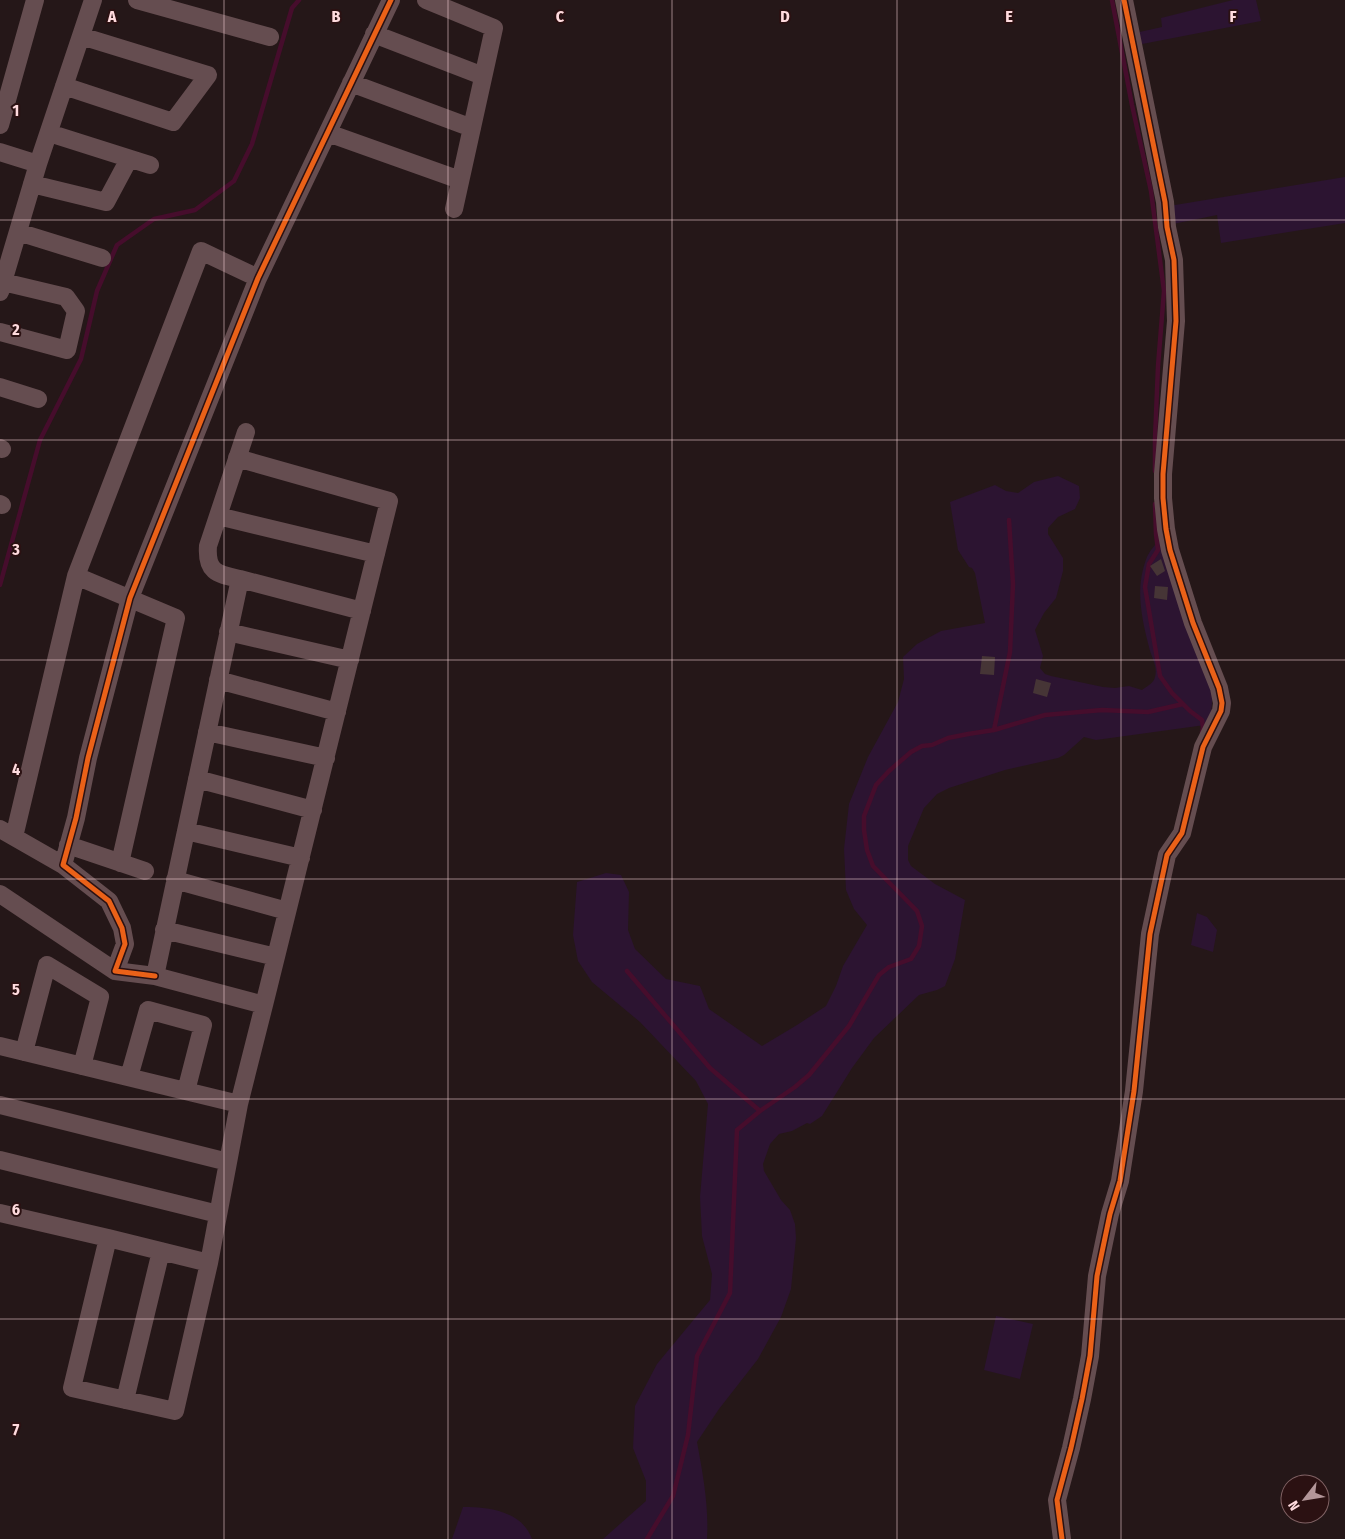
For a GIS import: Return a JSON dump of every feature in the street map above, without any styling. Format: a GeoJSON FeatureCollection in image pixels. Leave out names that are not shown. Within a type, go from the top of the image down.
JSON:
{"type":"FeatureCollection","features":[{"type":"Feature","properties":{"kind":"street"},"geometry":{"type":"LineString","coordinates":[[0,125],[35,0]]}},
{"type":"Feature","properties":{"kind":"street"},"geometry":{"type":"LineString","coordinates":[[0,332],[67,350],[76,311],[66,297],[1,287],[38,164],[93,0]]}},
{"type":"Feature","properties":{"kind":"street"},"geometry":{"type":"LineString","coordinates":[[137,0],[270,37]]}},
{"type":"Feature","properties":{"kind":"street"},"geometry":{"type":"LineString","coordinates":[[63,865],[76,818],[88,758],[130,598],[258,278],[391,0]]}},
{"type":"Feature","properties":{"kind":"street"},"geometry":{"type":"LineString","coordinates":[[426,0],[494,28],[454,209]]}},
{"type":"Feature","properties":{"kind":"street"},"geometry":{"type":"LineString","coordinates":[[1062,1539],[1057,1500],[1072,1448],[1082,1399],[1090,1356],[1097,1276],[1110,1214],[1120,1181],[1134,1091],[1150,934],[1167,856],[1179,840],[1182,832],[1203,747],[1222,703],[1219,688],[1193,623],[1178,577],[1166,529],[1163,474],[1176,321],[1174,260],[1165,202],[1124,0]]}},
{"type":"Feature","properties":{"kind":"street"},"geometry":{"type":"LineString","coordinates":[[374,34],[483,76]]}},
{"type":"Feature","properties":{"kind":"street"},"geometry":{"type":"LineString","coordinates":[[64,86],[173,122],[208,74],[80,36]]}},
{"type":"Feature","properties":{"kind":"street"},"geometry":{"type":"LineString","coordinates":[[351,83],[472,128]]}},
{"type":"Feature","properties":{"kind":"street"},"geometry":{"type":"LineString","coordinates":[[48,133],[150,165]]}},
{"type":"Feature","properties":{"kind":"street"},"geometry":{"type":"LineString","coordinates":[[328,133],[460,180]]}},
{"type":"Feature","properties":{"kind":"street"},"geometry":{"type":"LineString","coordinates":[[0,152],[38,164]]}},
{"type":"Feature","properties":{"kind":"street"},"geometry":{"type":"LineString","coordinates":[[32,184],[106,202],[129,159]]}},
{"type":"Feature","properties":{"kind":"street"},"geometry":{"type":"LineString","coordinates":[[18,232],[102,258]]}},
{"type":"Feature","properties":{"kind":"street"},"geometry":{"type":"LineString","coordinates":[[115,971],[125,944],[122,928],[109,901],[63,865],[7,833],[76,576],[201,251],[258,278]]}},
{"type":"Feature","properties":{"kind":"street"},"geometry":{"type":"LineString","coordinates":[[0,387],[38,399]]}},
{"type":"Feature","properties":{"kind":"street"},"geometry":{"type":"LineString","coordinates":[[246,432],[208,546],[207,558],[212,569],[218,574],[362,611]]}},
{"type":"Feature","properties":{"kind":"street"},"geometry":{"type":"LineString","coordinates":[[108,1238],[72,1388],[175,1411],[209,1263],[239,1104],[389,501],[237,458]]}},
{"type":"Feature","properties":{"kind":"street"},"geometry":{"type":"LineString","coordinates":[[218,516],[376,554]]}},
{"type":"Feature","properties":{"kind":"street"},"geometry":{"type":"LineString","coordinates":[[76,576],[176,618],[120,863]]}},
{"type":"Feature","properties":{"kind":"street"},"geometry":{"type":"LineString","coordinates":[[155,976],[240,579]]}},
{"type":"Feature","properties":{"kind":"street"},"geometry":{"type":"LineString","coordinates":[[228,632],[350,660]]}},
{"type":"Feature","properties":{"kind":"street"},"geometry":{"type":"LineString","coordinates":[[218,680],[337,712]]}},
{"type":"Feature","properties":{"kind":"street"},"geometry":{"type":"LineString","coordinates":[[207,732],[326,758]]}},
{"type":"Feature","properties":{"kind":"street"},"geometry":{"type":"LineString","coordinates":[[197,779],[313,810]]}},
{"type":"Feature","properties":{"kind":"street"},"geometry":{"type":"LineString","coordinates":[[186,831],[300,858]]}},
{"type":"Feature","properties":{"kind":"street"},"geometry":{"type":"LineString","coordinates":[[68,845],[145,871]]}},
{"type":"Feature","properties":{"kind":"street"},"geometry":{"type":"LineString","coordinates":[[175,880],[287,911]]}},
{"type":"Feature","properties":{"kind":"street"},"geometry":{"type":"LineString","coordinates":[[0,894],[115,971],[155,976],[264,1004]]}},
{"type":"Feature","properties":{"kind":"street"},"geometry":{"type":"LineString","coordinates":[[164,930],[276,957]]}},
{"type":"Feature","properties":{"kind":"street"},"geometry":{"type":"LineString","coordinates":[[24,1052],[47,965],[100,997],[82,1066]]}},
{"type":"Feature","properties":{"kind":"street"},"geometry":{"type":"LineString","coordinates":[[129,1077],[148,1010],[203,1025],[186,1091]]}},
{"type":"Feature","properties":{"kind":"street"},"geometry":{"type":"LineString","coordinates":[[0,1046],[239,1104]]}},
{"type":"Feature","properties":{"kind":"street"},"geometry":{"type":"LineString","coordinates":[[0,1105],[228,1162]]}},
{"type":"Feature","properties":{"kind":"street"},"geometry":{"type":"LineString","coordinates":[[0,1160],[218,1214]]}},
{"type":"Feature","properties":{"kind":"street"},"geometry":{"type":"LineString","coordinates":[[0,1213],[209,1263]]}},
{"type":"Feature","properties":{"kind":"street"},"geometry":{"type":"LineString","coordinates":[[125,1400],[160,1251]]}},
{"type":"Feature","properties":{"kind":"shaded area"},"geometry":{"type":"Polygon","coordinates":[[[1233,0],[1256,0],[1261,21],[1137,45],[1135,33],[1162,27],[1161,18],[1233,0]]]}},
{"type":"Feature","properties":{"kind":"shaded area"},"geometry":{"type":"Polygon","coordinates":[[[1345,177],[1345,223],[1221,243],[1217,215],[1173,224],[1169,206],[1345,177]]]}},
{"type":"Feature","properties":{"kind":"shaded area"},"geometry":{"type":"Polygon","coordinates":[[[1058,476],[1079,486],[1080,498],[1075,509],[1058,517],[1048,528],[1048,534],[1063,558],[1063,571],[1056,598],[1044,613],[1035,630],[1043,656],[1040,668],[1045,674],[1051,676],[1103,687],[1129,686],[1142,690],[1152,683],[1156,669],[1144,624],[1140,590],[1143,568],[1147,557],[1151,549],[1161,538],[1213,691],[1211,714],[1205,725],[1096,740],[1084,737],[1058,758],[1005,770],[949,788],[937,794],[924,808],[908,846],[908,860],[911,866],[935,884],[965,900],[955,959],[945,986],[919,995],[874,1038],[852,1068],[822,1116],[810,1124],[807,1123],[792,1131],[779,1134],[770,1144],[763,1164],[764,1171],[781,1200],[790,1210],[795,1224],[796,1238],[791,1289],[781,1317],[758,1359],[719,1409],[697,1442],[706,1503],[707,1539],[603,1539],[646,1501],[646,1481],[633,1448],[635,1406],[657,1364],[710,1300],[712,1274],[702,1236],[700,1197],[708,1104],[696,1081],[640,1022],[592,982],[578,961],[573,935],[577,882],[606,873],[621,875],[629,892],[628,930],[635,949],[666,979],[700,986],[709,1009],[762,1046],[826,1006],[843,966],[867,925],[854,909],[846,890],[844,849],[849,804],[868,757],[898,702],[904,679],[903,657],[917,644],[941,631],[985,623],[975,573],[958,550],[950,502],[995,485],[1006,491],[1018,493],[1034,482],[1058,476]]]}},
{"type":"Feature","properties":{"kind":"shaded area"},"geometry":{"type":"Polygon","coordinates":[[[1197,913],[1207,917],[1217,930],[1213,952],[1191,945],[1197,913]]]}},
{"type":"Feature","properties":{"kind":"shaded area"},"geometry":{"type":"Polygon","coordinates":[[[996,1316],[1033,1324],[1020,1379],[984,1370],[996,1316]]]}},
{"type":"Feature","properties":{"kind":"shaded area"},"geometry":{"type":"Polygon","coordinates":[[[463,1507],[504,1512],[521,1522],[532,1539],[452,1539],[463,1507]]]}},
{"type":"Feature","properties":{"kind":"building"},"geometry":{"type":"Polygon","coordinates":[[[1161,559],[1165,571],[1157,576],[1150,566],[1161,559]]]}},
{"type":"Feature","properties":{"kind":"building"},"geometry":{"type":"Polygon","coordinates":[[[1155,586],[1168,587],[1167,600],[1154,598],[1155,586]]]}},
{"type":"Feature","properties":{"kind":"building"},"geometry":{"type":"Polygon","coordinates":[[[982,656],[995,657],[994,675],[980,674],[982,656]]]}},
{"type":"Feature","properties":{"kind":"building"},"geometry":{"type":"Polygon","coordinates":[[[1036,679],[1051,683],[1047,697],[1033,693],[1036,679]]]}},
{"type":"Feature","properties":{"kind":"waterway"},"geometry":{"type":"LineString","coordinates":[[0,585],[40,440],[81,359],[97,291],[117,245],[154,219],[195,210],[234,181],[252,144],[292,8],[299,0]]}},
{"type":"Feature","properties":{"kind":"waterway"},"geometry":{"type":"LineString","coordinates":[[1112,0],[1151,191],[1164,291],[1158,366],[1155,471]]}},
{"type":"Feature","properties":{"kind":"waterway"},"geometry":{"type":"LineString","coordinates":[[1155,504],[1158,550],[1149,564],[1145,587],[1160,676],[1172,693],[1202,720],[1202,732]]}},
{"type":"Feature","properties":{"kind":"waterway"},"geometry":{"type":"LineString","coordinates":[[994,730],[1010,652],[1013,584],[1009,520]]}},
{"type":"Feature","properties":{"kind":"waterway"},"geometry":{"type":"LineString","coordinates":[[647,1539],[673,1496],[688,1435],[697,1356],[730,1293],[737,1130],[809,1075],[849,1026],[879,975],[889,967],[911,959],[919,946],[922,926],[917,911],[873,866],[867,850],[864,816],[876,785],[911,752],[922,746],[932,745],[948,738],[994,730],[1045,715],[1102,710],[1148,712],[1183,704]]}},
{"type":"Feature","properties":{"kind":"waterway"},"geometry":{"type":"LineString","coordinates":[[627,971],[710,1068],[760,1111]]}},
{"type":"Feature","properties":{"kind":"cycle path"},"geometry":{"type":"LineString","coordinates":[[155,976],[115,971],[125,944],[122,928],[109,901],[63,865],[76,818],[88,758],[130,598],[258,278],[391,0]]}},
{"type":"Feature","properties":{"kind":"cycle path"},"geometry":{"type":"LineString","coordinates":[[1062,1539],[1057,1500],[1082,1399],[1090,1356],[1097,1276],[1110,1214],[1120,1181],[1134,1091],[1150,934],[1167,855],[1182,833],[1203,747],[1221,711],[1222,703],[1219,688],[1193,623],[1170,550],[1166,529],[1163,474],[1176,321],[1174,260],[1167,227],[1165,202],[1124,0]]}}]}
